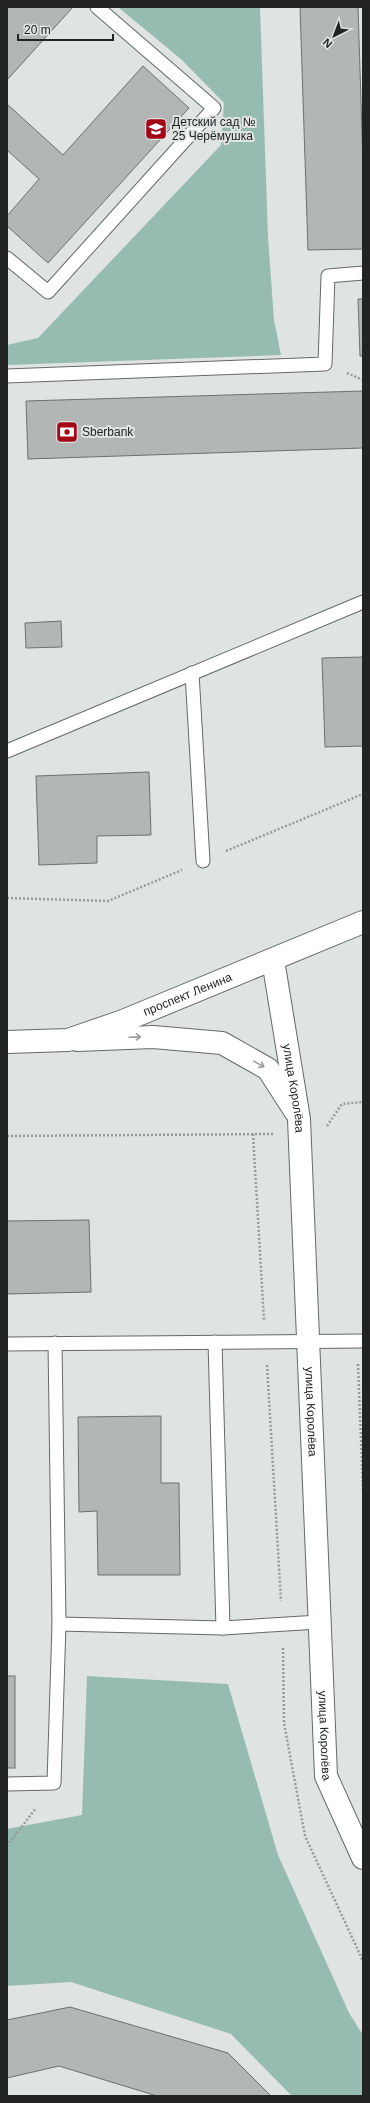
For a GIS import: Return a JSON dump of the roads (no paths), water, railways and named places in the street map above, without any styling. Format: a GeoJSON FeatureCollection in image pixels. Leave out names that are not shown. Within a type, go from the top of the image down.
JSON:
{"type":"FeatureCollection","features":[{"type":"Feature","properties":{"kind":"street","name":"проспект Ленина"},"geometry":{"type":"LineString","coordinates":[[7,1042],[68,1040],[124,1021],[363,922]]}},
{"type":"Feature","properties":{"kind":"street","name":"улица Королёва"},"geometry":{"type":"LineString","coordinates":[[273,960],[300,1126],[310,1343],[319,1622],[326,1776],[363,1858]]}},
{"type":"Feature","properties":{"kind":"street"},"geometry":{"type":"LineString","coordinates":[[68,1040],[153,1036],[222,1043],[268,1069],[300,1126]]}},
{"type":"Feature","properties":{"kind":"lane"},"geometry":{"type":"LineString","coordinates":[[7,258],[48,292],[214,108],[97,7]]}},
{"type":"Feature","properties":{"kind":"lane"},"geometry":{"type":"LineString","coordinates":[[7,376],[325,364],[328,276],[363,273]]}},
{"type":"Feature","properties":{"kind":"lane"},"geometry":{"type":"LineString","coordinates":[[7,751],[363,602]]}},
{"type":"Feature","properties":{"kind":"lane"},"geometry":{"type":"LineString","coordinates":[[192,674],[203,861]]}},
{"type":"Feature","properties":{"kind":"lane"},"geometry":{"type":"LineString","coordinates":[[7,1344],[215,1342],[310,1343],[360,1341]]}},
{"type":"Feature","properties":{"kind":"lane"},"geometry":{"type":"LineString","coordinates":[[215,1342],[223,1628]]}},
{"type":"Feature","properties":{"kind":"lane"},"geometry":{"type":"LineString","coordinates":[[7,1784],[54,1783],[58,1624],[55,1343]]}},
{"type":"Feature","properties":{"kind":"lane"},"geometry":{"type":"LineString","coordinates":[[58,1624],[223,1628],[319,1622]]}},
{"type":"Feature","properties":{"kind":"place","name":"Детский сад № 25 Черёмушка"},"geometry":{"type":"Point","coordinates":[156,129]}},
{"type":"Feature","properties":{"kind":"place","name":"Sberbank"},"geometry":{"type":"Point","coordinates":[67,432]}}]}
